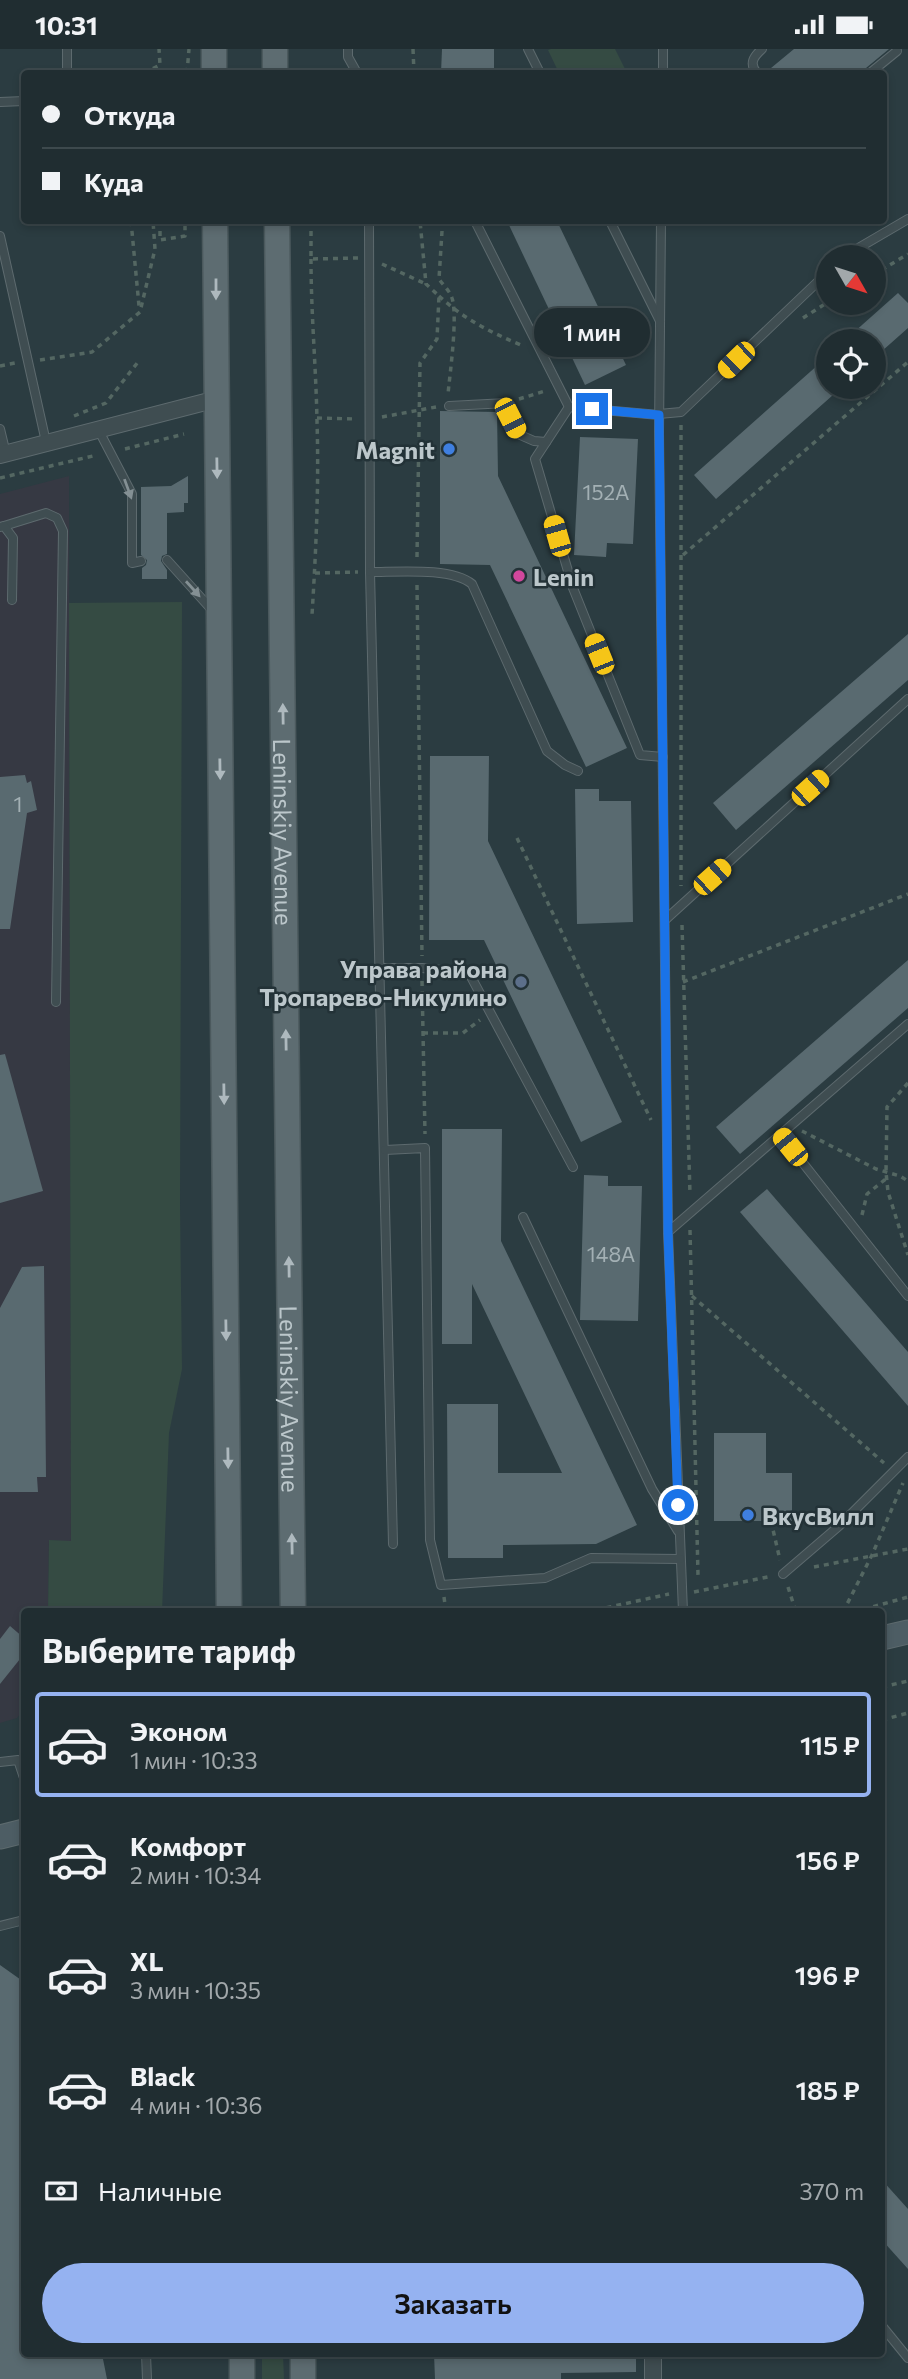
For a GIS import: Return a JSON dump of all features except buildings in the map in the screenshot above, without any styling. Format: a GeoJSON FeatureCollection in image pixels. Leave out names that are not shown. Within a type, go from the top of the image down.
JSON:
{"type":"FeatureCollection","features":[{"type":"Feature","properties":{"kind":"main road"},"geometry":{"type":"LineString","coordinates":[[214,49],[214,70]]}},
{"type":"Feature","properties":{"kind":"main road"},"geometry":{"type":"LineString","coordinates":[[275,49],[275,70]]}},
{"type":"Feature","properties":{"kind":"main road"},"geometry":{"type":"LineString","coordinates":[[215,224],[229,1608]]}},
{"type":"Feature","properties":{"kind":"main road","name":"Leninskiy Avenue"},"geometry":{"type":"LineString","coordinates":[[277,224],[293,1608]]}},
{"type":"Feature","properties":{"kind":"main road"},"geometry":{"type":"LineString","coordinates":[[885,1637],[908,1632]]}},
{"type":"Feature","properties":{"kind":"main road"},"geometry":{"type":"LineString","coordinates":[[0,1837],[21,1832]]}},
{"type":"Feature","properties":{"kind":"main road"},"geometry":{"type":"LineString","coordinates":[[242,2357],[242,2379]]}},
{"type":"Feature","properties":{"kind":"main road"},"geometry":{"type":"LineString","coordinates":[[303,2357],[303,2379]]}},
{"type":"Feature","properties":{"kind":"street"},"geometry":{"type":"LineString","coordinates":[[3,455],[44,435],[98,429],[217,399]]}},
{"type":"Feature","properties":{"kind":"street"},"geometry":{"type":"LineString","coordinates":[[653,2357],[653,2379]]}},
{"type":"Feature","properties":{"kind":"lane"},"geometry":{"type":"LineString","coordinates":[[67,49],[67,70]]}},
{"type":"Feature","properties":{"kind":"lane"},"geometry":{"type":"LineString","coordinates":[[348,49],[348,57],[354,70]]}},
{"type":"Feature","properties":{"kind":"lane"},"geometry":{"type":"LineString","coordinates":[[528,49],[538,70]]}},
{"type":"Feature","properties":{"kind":"lane"},"geometry":{"type":"LineString","coordinates":[[663,49],[663,70]]}},
{"type":"Feature","properties":{"kind":"lane"},"geometry":{"type":"LineString","coordinates":[[752,70],[754,57],[762,49]]}},
{"type":"Feature","properties":{"kind":"lane"},"geometry":{"type":"LineString","coordinates":[[874,70],[897,51]]}},
{"type":"Feature","properties":{"kind":"lane"},"geometry":{"type":"LineString","coordinates":[[0,102],[21,101]]}},
{"type":"Feature","properties":{"kind":"lane"},"geometry":{"type":"LineString","coordinates":[[864,245],[908,219]]}},
{"type":"Feature","properties":{"kind":"lane"},"geometry":{"type":"LineString","coordinates":[[369,224],[370,572],[393,1544]]}},
{"type":"Feature","properties":{"kind":"lane"},"geometry":{"type":"LineString","coordinates":[[476,224],[569,407]]}},
{"type":"Feature","properties":{"kind":"lane"},"geometry":{"type":"LineString","coordinates":[[611,224],[660,323]]}},
{"type":"Feature","properties":{"kind":"lane"},"geometry":{"type":"LineString","coordinates":[[662,224],[659,414],[668,1232],[683,1608]]}},
{"type":"Feature","properties":{"kind":"lane"},"geometry":{"type":"LineString","coordinates":[[0,236],[44,435]]}},
{"type":"Feature","properties":{"kind":"lane"},"geometry":{"type":"LineString","coordinates":[[569,407],[659,414],[681,412],[816,283]]}},
{"type":"Feature","properties":{"kind":"lane"},"geometry":{"type":"LineString","coordinates":[[449,406],[507,403],[510,418],[519,434],[534,441],[546,442]]}},
{"type":"Feature","properties":{"kind":"lane"},"geometry":{"type":"LineString","coordinates":[[569,407],[535,460],[573,587],[640,755],[663,757]]}},
{"type":"Feature","properties":{"kind":"lane"},"geometry":{"type":"LineString","coordinates":[[0,429],[3,455]]}},
{"type":"Feature","properties":{"kind":"lane"},"geometry":{"type":"LineString","coordinates":[[98,429],[132,493],[132,563],[142,561]]}},
{"type":"Feature","properties":{"kind":"lane"},"geometry":{"type":"LineString","coordinates":[[12,600],[13,538],[2,526],[46,513],[57,518],[63,531],[56,1002]]}},
{"type":"Feature","properties":{"kind":"lane"},"geometry":{"type":"LineString","coordinates":[[167,560],[219,618]]}},
{"type":"Feature","properties":{"kind":"lane"},"geometry":{"type":"LineString","coordinates":[[370,572],[417,572],[464,577],[472,584],[547,751],[578,771]]}},
{"type":"Feature","properties":{"kind":"lane"},"geometry":{"type":"LineString","coordinates":[[664,920],[908,699]]}},
{"type":"Feature","properties":{"kind":"lane"},"geometry":{"type":"LineString","coordinates":[[380,968],[422,968],[469,973],[573,1167]]}},
{"type":"Feature","properties":{"kind":"lane"},"geometry":{"type":"LineString","coordinates":[[668,1232],[908,1024]]}},
{"type":"Feature","properties":{"kind":"lane"},"geometry":{"type":"LineString","coordinates":[[780,1135],[908,1296]]}},
{"type":"Feature","properties":{"kind":"lane"},"geometry":{"type":"LineString","coordinates":[[385,1150],[425,1148],[430,1540],[441,1585],[545,1578],[591,1558],[680,1559]]}},
{"type":"Feature","properties":{"kind":"lane"},"geometry":{"type":"LineString","coordinates":[[523,1217],[652,1489],[679,1532]]}},
{"type":"Feature","properties":{"kind":"lane"},"geometry":{"type":"LineString","coordinates":[[783,1574],[839,1526],[908,1457]]}},
{"type":"Feature","properties":{"kind":"lane"},"geometry":{"type":"LineString","coordinates":[[0,1762],[18,1760],[21,1769]]}},
{"type":"Feature","properties":{"kind":"lane"},"geometry":{"type":"LineString","coordinates":[[0,1926],[21,1921]]}},
{"type":"Feature","properties":{"kind":"lane"},"geometry":{"type":"LineString","coordinates":[[885,2330],[908,2358]]}},
{"type":"Feature","properties":{"kind":"lane"},"geometry":{"type":"LineString","coordinates":[[146,2357],[147,2379]]}},
{"type":"Feature","properties":{"kind":"path"},"geometry":{"type":"LineString","coordinates":[[150,70],[160,65],[159,49]]}},
{"type":"Feature","properties":{"kind":"path"},"geometry":{"type":"LineString","coordinates":[[187,70],[189,49]]}},
{"type":"Feature","properties":{"kind":"path"},"geometry":{"type":"LineString","coordinates":[[413,49],[414,70]]}},
{"type":"Feature","properties":{"kind":"path"},"geometry":{"type":"LineString","coordinates":[[131,224],[140,312]]}},
{"type":"Feature","properties":{"kind":"path"},"geometry":{"type":"LineString","coordinates":[[0,366],[92,352],[140,312],[155,249],[153,224]]}},
{"type":"Feature","properties":{"kind":"path"},"geometry":{"type":"LineString","coordinates":[[160,224],[160,240],[185,236],[185,224]]}},
{"type":"Feature","properties":{"kind":"path"},"geometry":{"type":"LineString","coordinates":[[311,224],[311,239]]}},
{"type":"Feature","properties":{"kind":"path"},"geometry":{"type":"LineString","coordinates":[[420,224],[426,284],[453,309],[479,327],[542,355]]}},
{"type":"Feature","properties":{"kind":"path"},"geometry":{"type":"LineString","coordinates":[[442,231],[439,279],[452,296],[453,309],[452,359],[447,398],[449,406]]}},
{"type":"Feature","properties":{"kind":"path"},"geometry":{"type":"LineString","coordinates":[[886,267],[908,254]]}},
{"type":"Feature","properties":{"kind":"path"},"geometry":{"type":"LineString","coordinates":[[311,259],[318,531],[312,615]]}},
{"type":"Feature","properties":{"kind":"path"},"geometry":{"type":"LineString","coordinates":[[425,1148],[417,572],[420,363],[437,339],[439,296]]}},
{"type":"Feature","properties":{"kind":"path"},"geometry":{"type":"LineString","coordinates":[[44,435],[106,403],[138,362]]}},
{"type":"Feature","properties":{"kind":"path"},"geometry":{"type":"LineString","coordinates":[[683,555],[908,362]]}},
{"type":"Feature","properties":{"kind":"path"},"geometry":{"type":"LineString","coordinates":[[507,403],[559,387]]}},
{"type":"Feature","properties":{"kind":"path"},"geometry":{"type":"LineString","coordinates":[[681,412],[681,904],[690,1201],[684,1189]]}},
{"type":"Feature","properties":{"kind":"path"},"geometry":{"type":"LineString","coordinates":[[0,478],[184,434]]}},
{"type":"Feature","properties":{"kind":"path"},"geometry":{"type":"LineString","coordinates":[[315,573],[370,572]]}},
{"type":"Feature","properties":{"kind":"path"},"geometry":{"type":"LineString","coordinates":[[517,838],[667,1153]]}},
{"type":"Feature","properties":{"kind":"path"},"geometry":{"type":"LineString","coordinates":[[683,982],[908,894]]}},
{"type":"Feature","properties":{"kind":"path"},"geometry":{"type":"LineString","coordinates":[[423,1033],[463,1033],[490,1012]]}},
{"type":"Feature","properties":{"kind":"path"},"geometry":{"type":"LineString","coordinates":[[908,1083],[887,1107],[886,1172],[888,1192],[908,1255]]}},
{"type":"Feature","properties":{"kind":"path"},"geometry":{"type":"LineString","coordinates":[[791,1125],[876,1169],[900,1175],[908,1181]]}},
{"type":"Feature","properties":{"kind":"path"},"geometry":{"type":"LineString","coordinates":[[859,1234],[867,1194],[887,1178]]}},
{"type":"Feature","properties":{"kind":"path"},"geometry":{"type":"LineString","coordinates":[[690,1213],[698,1602]]}},
{"type":"Feature","properties":{"kind":"path"},"geometry":{"type":"LineString","coordinates":[[692,1296],[893,1471]]}},
{"type":"Feature","properties":{"kind":"path"},"geometry":{"type":"LineString","coordinates":[[845,1608],[872,1555],[908,1472]]}},
{"type":"Feature","properties":{"kind":"path"},"geometry":{"type":"LineString","coordinates":[[606,1608],[908,1549]]}},
{"type":"Feature","properties":{"kind":"path"},"geometry":{"type":"LineString","coordinates":[[868,1608],[908,1597]]}},
{"type":"Feature","properties":{"kind":"path"},"geometry":{"type":"LineString","coordinates":[[885,1687],[907,1683]]}},
{"type":"Feature","properties":{"kind":"path"},"geometry":{"type":"LineString","coordinates":[[885,1719],[908,1713]]}},
{"type":"Feature","properties":{"kind":"shaded area"},"geometry":{"type":"Polygon","coordinates":[[[69,476],[71,1542],[49,1540],[48,1608],[21,1608],[21,1713],[17,1718],[0,1723],[0,494],[69,476]]]}},
{"type":"Feature","properties":{"kind":"green space"},"geometry":{"type":"Polygon","coordinates":[[[615,49],[626,70],[558,70],[548,50],[615,49]]]}},
{"type":"Feature","properties":{"kind":"green space"},"geometry":{"type":"Polygon","coordinates":[[[182,602],[182,1369],[169,1433],[162,1608],[48,1608],[49,1540],[71,1541],[69,603],[182,602]]]}},
{"type":"Feature","properties":{"kind":"green space"},"geometry":{"type":"Polygon","coordinates":[[[262,2357],[283,2357],[284,2379],[262,2379],[262,2357]]]}},
{"type":"Feature","properties":{"kind":"place","name":"Magnit"},"geometry":{"type":"Point","coordinates":[449,449]}},
{"type":"Feature","properties":{"kind":"place","name":"Lenin"},"geometry":{"type":"Point","coordinates":[519,576]}},
{"type":"Feature","properties":{"kind":"place","name":"Управа района Тропарево-Никулино"},"geometry":{"type":"Point","coordinates":[521,982]}},
{"type":"Feature","properties":{"kind":"place","name":"ВкусВилл"},"geometry":{"type":"Point","coordinates":[748,1515]}},
{"type":"Feature","properties":{"kind":"route"},"geometry":{"type":"LineString","coordinates":[[592,409],[659,415],[668,1232],[678,1505]]}}]}
